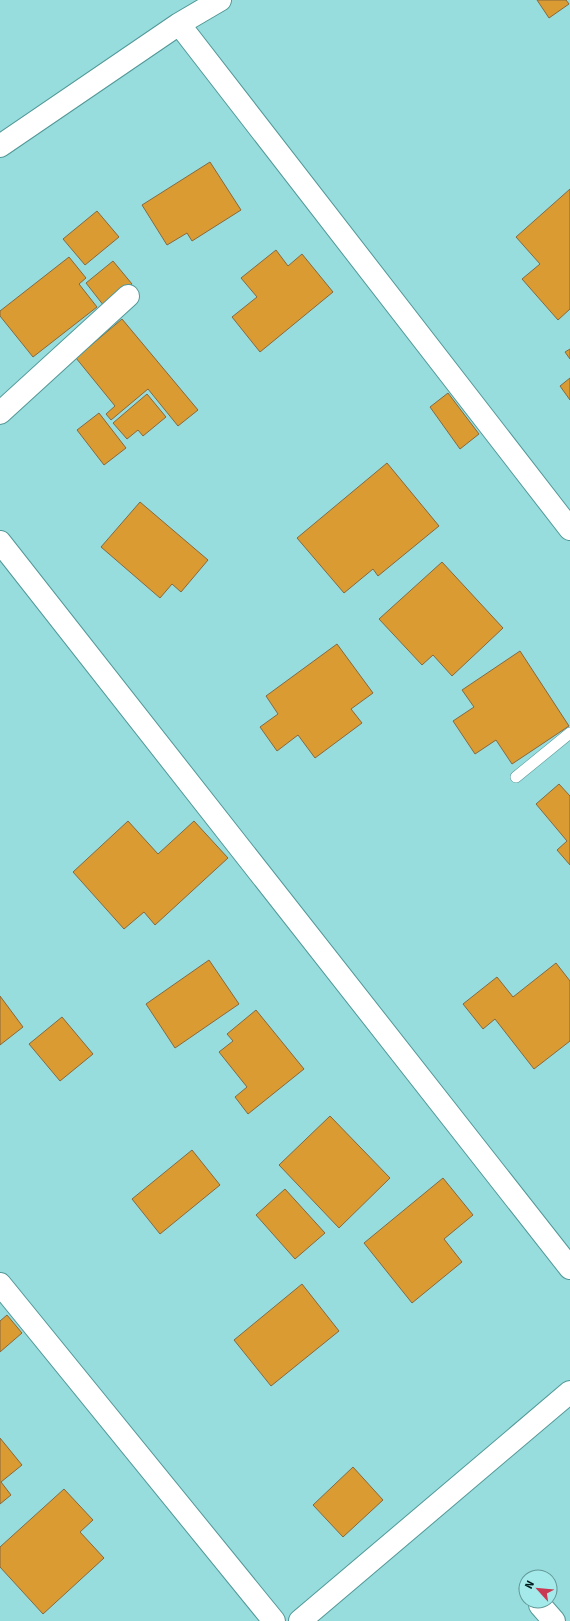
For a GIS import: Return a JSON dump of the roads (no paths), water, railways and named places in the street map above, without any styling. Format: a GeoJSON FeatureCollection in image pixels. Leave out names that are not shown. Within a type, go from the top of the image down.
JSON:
{"type":"FeatureCollection","features":[{"type":"Feature","properties":{"kind":"street"},"geometry":{"type":"LineString","coordinates":[[0,146],[180,24],[220,0]]}},
{"type":"Feature","properties":{"kind":"street"},"geometry":{"type":"LineString","coordinates":[[180,24],[570,529]]}},
{"type":"Feature","properties":{"kind":"street"},"geometry":{"type":"LineString","coordinates":[[0,412],[128,296]]}},
{"type":"Feature","properties":{"kind":"street"},"geometry":{"type":"LineString","coordinates":[[0,542],[570,1268]]}},
{"type":"Feature","properties":{"kind":"street"},"geometry":{"type":"LineString","coordinates":[[0,1284],[274,1621]]}},
{"type":"Feature","properties":{"kind":"street"},"geometry":{"type":"LineString","coordinates":[[300,1621],[570,1392]]}},
{"type":"Feature","properties":{"kind":"street"},"geometry":{"type":"LineString","coordinates":[[544,1609],[554,1621]]}},
{"type":"Feature","properties":{"kind":"lane"},"geometry":{"type":"LineString","coordinates":[[516,777],[570,732]]}}]}
